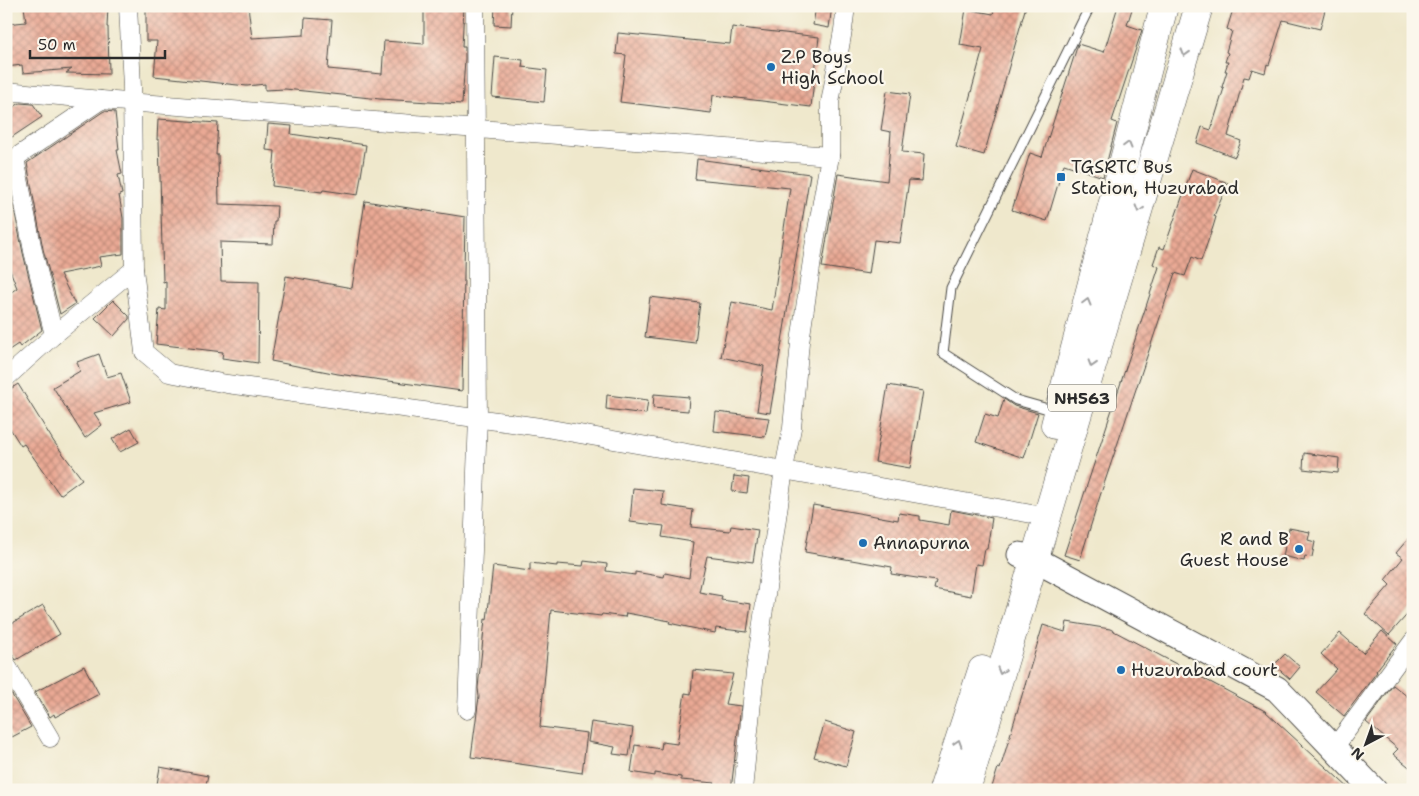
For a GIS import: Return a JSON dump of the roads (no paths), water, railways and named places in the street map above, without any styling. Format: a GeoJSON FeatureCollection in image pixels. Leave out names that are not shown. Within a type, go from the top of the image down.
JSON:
{"type":"FeatureCollection","features":[{"type":"Feature","properties":{"kind":"highway","name":"NH563"},"geometry":{"type":"LineString","coordinates":[[1040,516],[1059,412],[1164,6]]}},
{"type":"Feature","properties":{"kind":"highway","name":"NH563"},"geometry":{"type":"LineString","coordinates":[[943,790],[1027,557],[1199,6]]}},
{"type":"Feature","properties":{"kind":"highway","name":"NH563"},"geometry":{"type":"LineString","coordinates":[[966,790],[1027,557]]}},
{"type":"Feature","properties":{"kind":"street"},"geometry":{"type":"LineString","coordinates":[[128,6],[134,269],[144,352],[169,373],[227,384],[540,427],[1040,516]]}},
{"type":"Feature","properties":{"kind":"street"},"geometry":{"type":"LineString","coordinates":[[467,710],[478,418],[475,6]]}},
{"type":"Feature","properties":{"kind":"street"},"geometry":{"type":"LineString","coordinates":[[743,790],[755,672],[784,469],[792,428],[800,342],[830,156],[830,103],[846,6]]}},
{"type":"Feature","properties":{"kind":"street"},"geometry":{"type":"LineString","coordinates":[[6,91],[101,100],[830,156]]}},
{"type":"Feature","properties":{"kind":"street"},"geometry":{"type":"LineString","coordinates":[[54,335],[10,161],[101,100]]}},
{"type":"Feature","properties":{"kind":"street"},"geometry":{"type":"LineString","coordinates":[[6,378],[54,335],[134,269]]}},
{"type":"Feature","properties":{"kind":"street"},"geometry":{"type":"LineString","coordinates":[[1027,557],[1277,689],[1374,790]]}},
{"type":"Feature","properties":{"kind":"street"},"geometry":{"type":"LineString","coordinates":[[1334,748],[1413,641]]}},
{"type":"Feature","properties":{"kind":"street"},"geometry":{"type":"LineString","coordinates":[[6,664],[50,738]]}},
{"type":"Feature","properties":{"kind":"lane"},"geometry":{"type":"LineString","coordinates":[[1059,412],[1016,400],[942,353],[951,288],[1090,6]]}},
{"type":"Feature","properties":{"kind":"place","name":"Z.P Boys High School"},"geometry":{"type":"Point","coordinates":[771,67]}},
{"type":"Feature","properties":{"kind":"place","name":"TGSRTC Bus Station, Huzurabad"},"geometry":{"type":"Point","coordinates":[1061,177]}},
{"type":"Feature","properties":{"kind":"place","name":"Annapurna"},"geometry":{"type":"Point","coordinates":[863,543]}},
{"type":"Feature","properties":{"kind":"place","name":"R and B Guest House"},"geometry":{"type":"Point","coordinates":[1299,549]}},
{"type":"Feature","properties":{"kind":"place","name":"Huzurabad court"},"geometry":{"type":"Point","coordinates":[1121,670]}}]}
